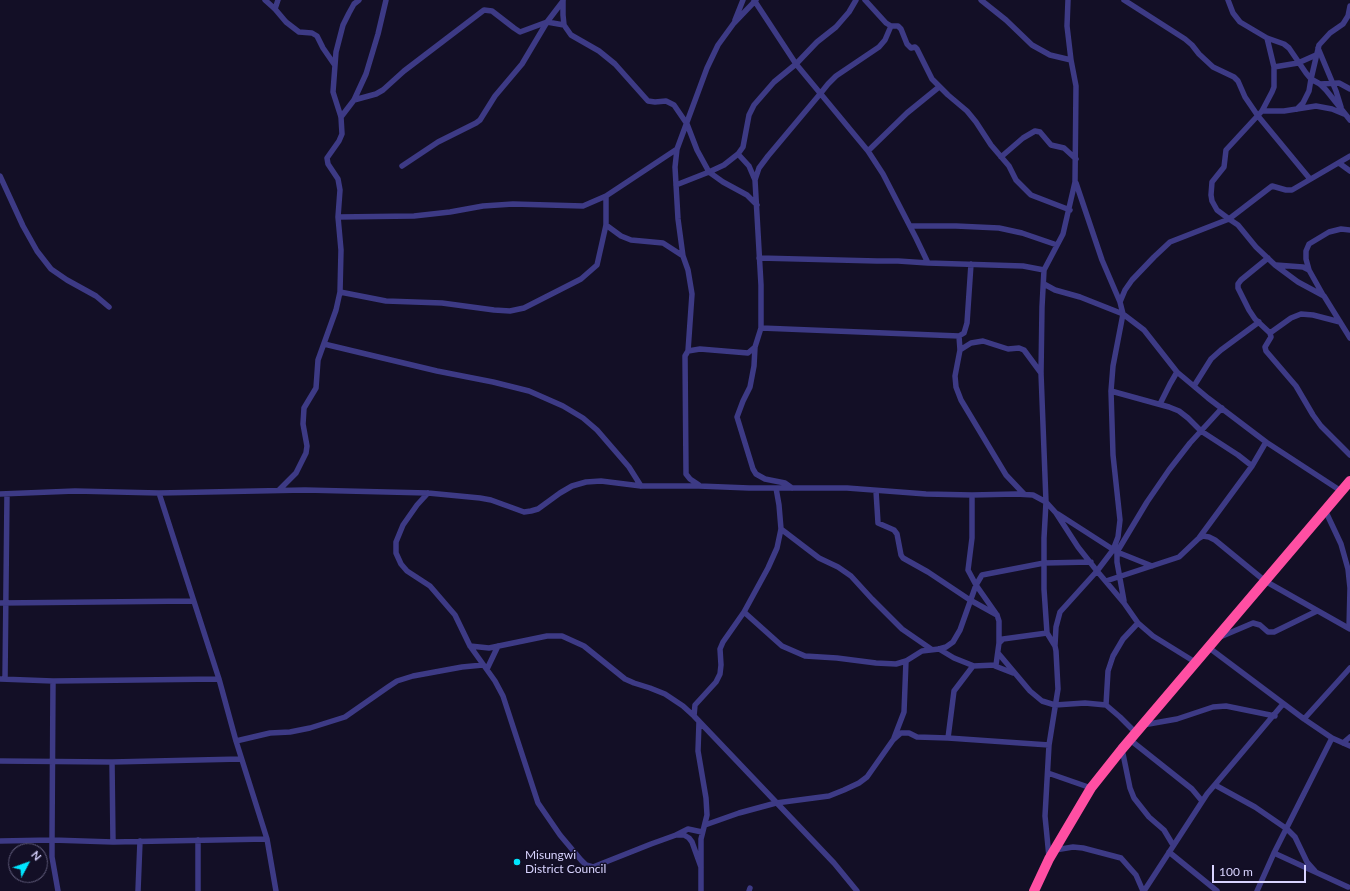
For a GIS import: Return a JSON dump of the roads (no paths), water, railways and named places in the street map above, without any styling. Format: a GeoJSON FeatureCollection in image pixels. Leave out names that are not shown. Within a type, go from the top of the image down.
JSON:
{"type":"FeatureCollection","features":[{"type":"Feature","properties":{"kind":"highway"},"geometry":{"type":"LineString","coordinates":[[1034,891],[1051,854],[1091,788],[1135,732],[1350,481]]}},
{"type":"Feature","properties":{"kind":"street"},"geometry":{"type":"LineString","coordinates":[[265,0],[286,22],[299,32],[312,33],[317,36],[322,48],[334,64]]}},
{"type":"Feature","properties":{"kind":"street"},"geometry":{"type":"LineString","coordinates":[[275,9],[278,0]]}},
{"type":"Feature","properties":{"kind":"street"},"geometry":{"type":"LineString","coordinates":[[279,490],[296,473],[306,454],[307,446],[302,415],[304,408],[316,388],[318,360],[336,310],[340,292],[341,250],[338,218],[340,184],[328,164],[327,158],[342,134],[341,117],[333,92],[336,52],[349,13],[358,0]]}},
{"type":"Feature","properties":{"kind":"street"},"geometry":{"type":"LineString","coordinates":[[341,117],[354,100],[366,74],[386,0]]}},
{"type":"Feature","properties":{"kind":"street"},"geometry":{"type":"LineString","coordinates":[[402,166],[438,142],[480,120],[495,96],[522,64],[547,22],[563,0]]}},
{"type":"Feature","properties":{"kind":"street"},"geometry":{"type":"LineString","coordinates":[[563,0],[564,25],[571,35],[599,51],[615,64],[648,101],[671,103],[687,124],[697,150],[709,172],[746,195],[757,206]]}},
{"type":"Feature","properties":{"kind":"street"},"geometry":{"type":"LineString","coordinates":[[734,23],[743,0]]}},
{"type":"Feature","properties":{"kind":"street"},"geometry":{"type":"LineString","coordinates":[[676,184],[709,172],[738,154],[743,147],[748,115],[754,105],[774,82],[796,64],[816,42],[843,20],[856,0]]}},
{"type":"Feature","properties":{"kind":"street"},"geometry":{"type":"LineString","coordinates":[[864,0],[891,26],[898,26],[901,29],[907,44],[911,48],[915,47],[926,69],[939,87],[967,111],[1009,166],[1016,180],[1032,194],[1070,210]]}},
{"type":"Feature","properties":{"kind":"street"},"geometry":{"type":"LineString","coordinates":[[981,0],[996,11],[1032,45],[1050,55],[1071,60]]}},
{"type":"Feature","properties":{"kind":"street"},"geometry":{"type":"LineString","coordinates":[[1055,646],[1047,633],[1044,563],[1046,502],[1041,373],[1044,270],[1063,234],[1076,182],[1076,86],[1067,26],[1068,0]]}},
{"type":"Feature","properties":{"kind":"street"},"geometry":{"type":"LineString","coordinates":[[1124,0],[1185,39],[1213,67],[1234,77],[1240,85],[1245,97],[1310,179]]}},
{"type":"Feature","properties":{"kind":"street"},"geometry":{"type":"LineString","coordinates":[[1228,0],[1236,18],[1267,38],[1284,44],[1289,48],[1310,79],[1320,84],[1346,116]]}},
{"type":"Feature","properties":{"kind":"street"},"geometry":{"type":"LineString","coordinates":[[699,486],[686,474],[684,362],[688,351],[692,294],[690,276],[683,256],[678,219],[675,167],[677,149],[707,68],[718,45],[734,23],[755,1],[796,64],[868,151],[887,180],[928,263]]}},
{"type":"Feature","properties":{"kind":"street"},"geometry":{"type":"LineString","coordinates":[[1297,109],[1303,103],[1309,91],[1310,79],[1319,45],[1330,33],[1343,24],[1348,16],[1350,6]]}},
{"type":"Feature","properties":{"kind":"street"},"geometry":{"type":"LineString","coordinates":[[354,100],[376,94],[383,90],[404,71],[484,10],[492,11],[520,32],[547,22],[564,25]]}},
{"type":"Feature","properties":{"kind":"street"},"geometry":{"type":"LineString","coordinates":[[755,180],[759,168],[768,156],[824,88],[836,76],[879,47],[885,40],[891,26]]}},
{"type":"Feature","properties":{"kind":"street"},"geometry":{"type":"LineString","coordinates":[[1267,38],[1274,67],[1274,87],[1260,114],[1226,150],[1224,167],[1212,182],[1211,195],[1214,206],[1221,214],[1238,225],[1256,247],[1275,265],[1298,282],[1324,296]]}},
{"type":"Feature","properties":{"kind":"street"},"geometry":{"type":"LineString","coordinates":[[1318,48],[1350,125]]}},
{"type":"Feature","properties":{"kind":"street"},"geometry":{"type":"LineString","coordinates":[[1274,67],[1298,63],[1316,55]]}},
{"type":"Feature","properties":{"kind":"street"},"geometry":{"type":"LineString","coordinates":[[1320,84],[1332,83],[1345,86],[1350,89]]}},
{"type":"Feature","properties":{"kind":"street"},"geometry":{"type":"LineString","coordinates":[[868,151],[907,113],[939,87]]}},
{"type":"Feature","properties":{"kind":"street"},"geometry":{"type":"LineString","coordinates":[[1260,114],[1312,106],[1325,106],[1346,116]]}},
{"type":"Feature","properties":{"kind":"street"},"geometry":{"type":"LineString","coordinates":[[1001,157],[1035,131],[1040,132],[1051,145],[1064,148],[1076,159]]}},
{"type":"Feature","properties":{"kind":"street"},"geometry":{"type":"LineString","coordinates":[[338,218],[414,216],[450,212],[483,206],[513,204],[583,206],[606,196],[677,149]]}},
{"type":"Feature","properties":{"kind":"street"},"geometry":{"type":"LineString","coordinates":[[738,154],[750,166],[755,180],[758,258],[761,285],[761,328],[755,347],[754,366],[750,387],[737,417],[753,469],[756,474],[765,479],[785,483],[793,488]]}},
{"type":"Feature","properties":{"kind":"street"},"geometry":{"type":"LineString","coordinates":[[1120,302],[1125,290],[1132,280],[1170,242],[1229,218],[1272,186],[1292,190],[1350,156]]}},
{"type":"Feature","properties":{"kind":"street"},"geometry":{"type":"LineString","coordinates":[[1339,163],[1350,171]]}},
{"type":"Feature","properties":{"kind":"street"},"geometry":{"type":"LineString","coordinates":[[0,176],[23,226],[37,251],[51,269],[67,280],[96,296],[109,307]]}},
{"type":"Feature","properties":{"kind":"street"},"geometry":{"type":"LineString","coordinates":[[1076,182],[1102,260],[1120,302],[1123,314],[1113,366],[1111,391],[1113,454],[1120,520],[1115,551],[1124,603]]}},
{"type":"Feature","properties":{"kind":"street"},"geometry":{"type":"LineString","coordinates":[[340,292],[386,301],[442,303],[510,311],[524,308],[581,279],[592,271],[597,265],[606,225],[606,196]]}},
{"type":"Feature","properties":{"kind":"street"},"geometry":{"type":"LineString","coordinates":[[606,225],[621,236],[631,240],[663,243],[683,256]]}},
{"type":"Feature","properties":{"kind":"street"},"geometry":{"type":"LineString","coordinates":[[910,226],[999,228],[1022,233],[1057,245]]}},
{"type":"Feature","properties":{"kind":"street"},"geometry":{"type":"LineString","coordinates":[[1350,230],[1341,229],[1329,232],[1310,244],[1306,251],[1306,259],[1309,270],[1350,338]]}},
{"type":"Feature","properties":{"kind":"street"},"geometry":{"type":"LineString","coordinates":[[758,258],[898,261],[1024,266],[1044,270]]}},
{"type":"Feature","properties":{"kind":"street"},"geometry":{"type":"LineString","coordinates":[[1268,258],[1238,284],[1238,288],[1249,310],[1270,333],[1271,337],[1265,347],[1266,351],[1296,386],[1321,426],[1350,455]]}},
{"type":"Feature","properties":{"kind":"street"},"geometry":{"type":"LineString","coordinates":[[761,328],[959,336],[964,333],[967,323],[971,264]]}},
{"type":"Feature","properties":{"kind":"street"},"geometry":{"type":"LineString","coordinates":[[1275,265],[1303,267],[1309,270]]}},
{"type":"Feature","properties":{"kind":"street"},"geometry":{"type":"LineString","coordinates":[[1044,284],[1055,290],[1080,297],[1123,314],[1144,330],[1177,372],[1194,386],[1266,442],[1341,491]]}},
{"type":"Feature","properties":{"kind":"street"},"geometry":{"type":"LineString","coordinates":[[1270,333],[1291,318],[1301,314],[1313,315],[1340,322]]}},
{"type":"Feature","properties":{"kind":"street"},"geometry":{"type":"LineString","coordinates":[[1194,386],[1211,359],[1216,354],[1259,322]]}},
{"type":"Feature","properties":{"kind":"street"},"geometry":{"type":"LineString","coordinates":[[959,336],[960,350],[955,376],[956,387],[961,400],[1006,475],[1024,494]]}},
{"type":"Feature","properties":{"kind":"street"},"geometry":{"type":"LineString","coordinates":[[960,350],[971,343],[983,341],[991,342],[1008,349],[1019,348],[1024,350],[1041,373]]}},
{"type":"Feature","properties":{"kind":"street"},"geometry":{"type":"LineString","coordinates":[[324,344],[529,391],[563,406],[583,418],[597,430],[642,486]]}},
{"type":"Feature","properties":{"kind":"street"},"geometry":{"type":"LineString","coordinates":[[688,351],[700,349],[748,353],[755,347]]}},
{"type":"Feature","properties":{"kind":"street"},"geometry":{"type":"LineString","coordinates":[[1160,404],[1177,372]]}},
{"type":"Feature","properties":{"kind":"street"},"geometry":{"type":"LineString","coordinates":[[1111,391],[1160,404],[1179,411],[1201,431],[1252,466]]}},
{"type":"Feature","properties":{"kind":"street"},"geometry":{"type":"LineString","coordinates":[[1143,891],[1138,879],[1129,866],[1120,858],[1078,848],[1051,854],[1046,816],[1049,746],[1058,689],[1055,646],[1056,627],[1060,612],[1115,551],[1157,486],[1178,458],[1222,408]]}},
{"type":"Feature","properties":{"kind":"street"},"geometry":{"type":"LineString","coordinates":[[1106,581],[1179,557],[1198,539],[1252,466],[1266,442]]}},
{"type":"Feature","properties":{"kind":"street"},"geometry":{"type":"LineString","coordinates":[[0,494],[75,491],[159,493],[279,490],[428,494],[491,500],[524,512],[531,512],[538,509],[572,486],[586,482],[601,481],[642,486],[847,488],[920,494],[1034,495],[1046,502],[1056,513],[1065,528],[1097,571],[1124,603],[1138,623],[1153,636],[1195,662]]}},
{"type":"Feature","properties":{"kind":"street"},"geometry":{"type":"LineString","coordinates":[[694,716],[695,705],[716,682],[720,674],[720,649],[723,642],[744,612],[777,548],[781,529],[776,488]]}},
{"type":"Feature","properties":{"kind":"street"},"geometry":{"type":"LineString","coordinates":[[876,490],[878,523],[894,530],[897,534],[901,555],[903,558],[997,615]]}},
{"type":"Feature","properties":{"kind":"street"},"geometry":{"type":"LineString","coordinates":[[159,493],[219,679],[236,741],[267,839],[276,891]]}},
{"type":"Feature","properties":{"kind":"street"},"geometry":{"type":"LineString","coordinates":[[7,494],[2,679],[53,681],[219,679]]}},
{"type":"Feature","properties":{"kind":"street"},"geometry":{"type":"LineString","coordinates":[[428,494],[417,505],[403,525],[396,542],[396,553],[401,564],[407,571],[430,586],[446,604],[458,621],[470,646],[503,696],[538,803],[573,852],[586,865],[593,867],[688,829],[702,832]]}},
{"type":"Feature","properties":{"kind":"street"},"geometry":{"type":"LineString","coordinates":[[972,495],[972,538],[968,570],[976,585],[997,615],[999,621],[999,643],[997,664],[995,666]]}},
{"type":"Feature","properties":{"kind":"street"},"geometry":{"type":"LineString","coordinates":[[1198,539],[1203,536],[1215,540],[1265,581],[1350,629],[1350,588],[1348,569],[1341,544],[1325,510]]}},
{"type":"Feature","properties":{"kind":"street"},"geometry":{"type":"LineString","coordinates":[[1056,513],[1115,551],[1152,566]]}},
{"type":"Feature","properties":{"kind":"street"},"geometry":{"type":"LineString","coordinates":[[781,529],[819,558],[852,576],[872,599],[902,629],[931,649]]}},
{"type":"Feature","properties":{"kind":"street"},"geometry":{"type":"LineString","coordinates":[[744,612],[782,646],[805,656],[896,664],[906,661],[922,651],[939,649],[950,644],[960,630],[970,600],[982,575],[1044,563],[1091,562]]}},
{"type":"Feature","properties":{"kind":"street"},"geometry":{"type":"LineString","coordinates":[[3,603],[193,601]]}},
{"type":"Feature","properties":{"kind":"street"},"geometry":{"type":"LineString","coordinates":[[1216,638],[1253,623],[1260,625],[1268,632],[1274,632],[1317,611]]}},
{"type":"Feature","properties":{"kind":"street"},"geometry":{"type":"LineString","coordinates":[[1106,705],[1108,671],[1113,656],[1123,639],[1138,623]]}},
{"type":"Feature","properties":{"kind":"street"},"geometry":{"type":"LineString","coordinates":[[999,643],[1003,639],[1047,633]]}},
{"type":"Feature","properties":{"kind":"street"},"geometry":{"type":"LineString","coordinates":[[470,646],[481,648],[547,636],[562,636],[584,646],[625,679],[665,694],[683,706],[694,716],[834,863],[857,891]]}},
{"type":"Feature","properties":{"kind":"street"},"geometry":{"type":"LineString","coordinates":[[485,667],[498,646]]}},
{"type":"Feature","properties":{"kind":"street"},"geometry":{"type":"LineString","coordinates":[[1208,648],[1304,719],[1332,738],[1350,746]]}},
{"type":"Feature","properties":{"kind":"street"},"geometry":{"type":"LineString","coordinates":[[939,649],[974,666],[995,666],[1013,673]]}},
{"type":"Feature","properties":{"kind":"street"},"geometry":{"type":"LineString","coordinates":[[998,653],[1013,673],[1042,701],[1055,705],[1106,705],[1120,717],[1192,789],[1202,801]]}},
{"type":"Feature","properties":{"kind":"street"},"geometry":{"type":"LineString","coordinates":[[705,825],[739,813],[776,803],[829,796],[859,783],[867,777],[893,740],[901,721],[904,712],[906,661]]}},
{"type":"Feature","properties":{"kind":"street"},"geometry":{"type":"LineString","coordinates":[[948,738],[954,691],[974,666]]}},
{"type":"Feature","properties":{"kind":"street"},"geometry":{"type":"LineString","coordinates":[[236,741],[270,733],[290,732],[310,728],[345,717],[397,681],[413,676],[462,667],[485,667]]}},
{"type":"Feature","properties":{"kind":"street"},"geometry":{"type":"LineString","coordinates":[[1304,719],[1350,668]]}},
{"type":"Feature","properties":{"kind":"street"},"geometry":{"type":"LineString","coordinates":[[53,681],[52,857],[58,891]]}},
{"type":"Feature","properties":{"kind":"street"},"geometry":{"type":"LineString","coordinates":[[1143,891],[1207,794],[1275,716],[1283,704]]}},
{"type":"Feature","properties":{"kind":"street"},"geometry":{"type":"LineString","coordinates":[[1135,732],[1177,720],[1213,707],[1226,706],[1275,716]]}},
{"type":"Feature","properties":{"kind":"street"},"geometry":{"type":"LineString","coordinates":[[901,721],[909,733]]}},
{"type":"Feature","properties":{"kind":"street"},"geometry":{"type":"LineString","coordinates":[[699,722],[698,751],[706,798],[707,815],[702,832],[701,891]]}},
{"type":"Feature","properties":{"kind":"street"},"geometry":{"type":"LineString","coordinates":[[893,740],[901,733],[909,733],[917,737],[1049,746]]}},
{"type":"Feature","properties":{"kind":"street"},"geometry":{"type":"LineString","coordinates":[[1343,743],[1350,736]]}},
{"type":"Feature","properties":{"kind":"street"},"geometry":{"type":"LineString","coordinates":[[1257,891],[1274,853],[1332,738]]}},
{"type":"Feature","properties":{"kind":"street"},"geometry":{"type":"LineString","coordinates":[[1122,749],[1132,793],[1149,817],[1164,830],[1173,844]]}},
{"type":"Feature","properties":{"kind":"street"},"geometry":{"type":"LineString","coordinates":[[0,761],[112,762],[242,759]]}},
{"type":"Feature","properties":{"kind":"street"},"geometry":{"type":"LineString","coordinates":[[112,762],[113,842]]}},
{"type":"Feature","properties":{"kind":"street"},"geometry":{"type":"LineString","coordinates":[[1048,773],[1091,788]]}},
{"type":"Feature","properties":{"kind":"street"},"geometry":{"type":"LineString","coordinates":[[1215,785],[1255,807],[1287,829],[1295,837]]}},
{"type":"Feature","properties":{"kind":"street"},"geometry":{"type":"LineString","coordinates":[[1192,789],[1207,794]]}},
{"type":"Feature","properties":{"kind":"street"},"geometry":{"type":"LineString","coordinates":[[1291,819],[1295,837],[1307,862],[1315,871]]}},
{"type":"Feature","properties":{"kind":"street"},"geometry":{"type":"LineString","coordinates":[[676,835],[684,835],[689,838],[692,842],[701,867]]}},
{"type":"Feature","properties":{"kind":"street"},"geometry":{"type":"LineString","coordinates":[[0,841],[52,840],[140,842],[267,839]]}},
{"type":"Feature","properties":{"kind":"street"},"geometry":{"type":"LineString","coordinates":[[198,840],[198,891]]}},
{"type":"Feature","properties":{"kind":"street"},"geometry":{"type":"LineString","coordinates":[[138,891],[140,842]]}},
{"type":"Feature","properties":{"kind":"street"},"geometry":{"type":"LineString","coordinates":[[1169,852],[1217,891]]}},
{"type":"Feature","properties":{"kind":"street"},"geometry":{"type":"LineString","coordinates":[[1274,853],[1348,887]]}},
{"type":"Feature","properties":{"kind":"street"},"geometry":{"type":"LineString","coordinates":[[1138,879],[1146,880],[1152,878]]}},
{"type":"Feature","properties":{"kind":"place","name":"Misungwi District Council"},"geometry":{"type":"Point","coordinates":[517,862]}}]}
